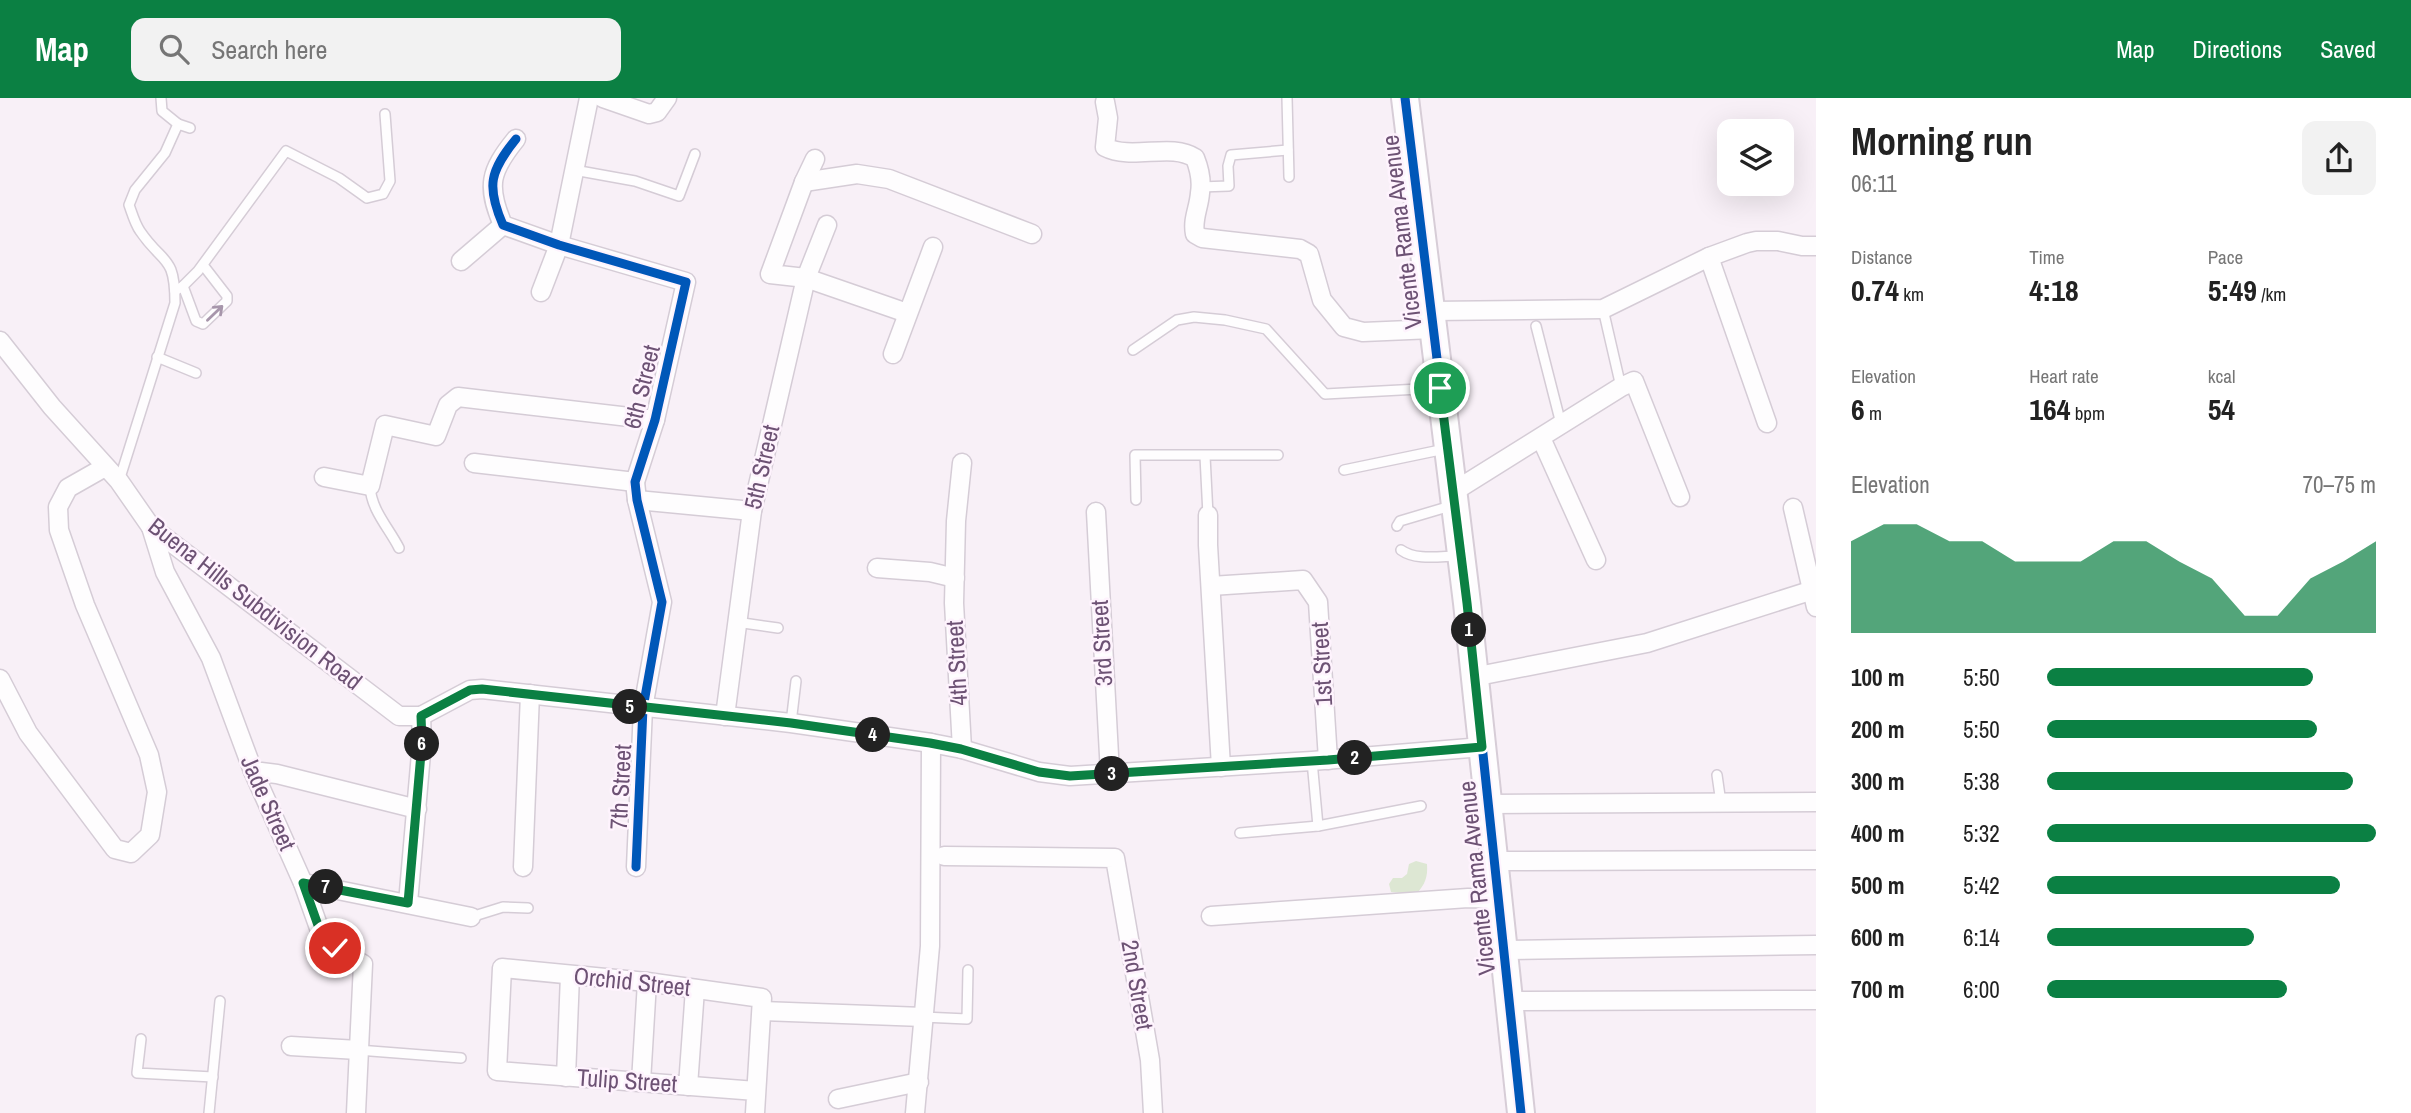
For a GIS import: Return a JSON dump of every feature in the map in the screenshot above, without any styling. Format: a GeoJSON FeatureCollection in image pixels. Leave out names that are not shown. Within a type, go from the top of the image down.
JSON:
{"type":"FeatureCollection","features":[{"type":"Feature","properties":{"kind":"main road","name":"Vicente Rama Avenue"},"geometry":{"type":"LineString","coordinates":[[1405,98],[1461,556],[1521,1113]]}},
{"type":"Feature","properties":{"kind":"street"},"geometry":{"type":"LineString","coordinates":[[541,292],[559,245],[589,98]]}},
{"type":"Feature","properties":{"kind":"street"},"geometry":{"type":"LineString","coordinates":[[603,98],[649,114],[657,112],[667,98]]}},
{"type":"Feature","properties":{"kind":"street"},"geometry":{"type":"LineString","coordinates":[[1105,102],[1108,118],[1105,147],[1124,153],[1190,155],[1195,158],[1200,187],[1194,217],[1195,234],[1202,238],[1300,249],[1309,254],[1322,300],[1344,327],[1363,332],[1432,321],[1603,309],[1709,257],[1756,241],[1816,246]]}},
{"type":"Feature","properties":{"kind":"street"},"geometry":{"type":"LineString","coordinates":[[461,261],[503,225],[495,206],[494,173],[499,161],[516,139]]}},
{"type":"Feature","properties":{"kind":"street"},"geometry":{"type":"LineString","coordinates":[[815,159],[770,274],[806,278],[907,313]]}},
{"type":"Feature","properties":{"kind":"street"},"geometry":{"type":"LineString","coordinates":[[804,182],[857,174],[889,179],[1032,234]]}},
{"type":"Feature","properties":{"kind":"street","name":"6th Street"},"geometry":{"type":"LineString","coordinates":[[503,225],[559,245],[686,282],[636,491]]}},
{"type":"Feature","properties":{"kind":"street","name":"5th Street"},"geometry":{"type":"LineString","coordinates":[[725,716],[752,511],[806,278],[827,225]]}},
{"type":"Feature","properties":{"kind":"street"},"geometry":{"type":"LineString","coordinates":[[893,354],[933,247]]}},
{"type":"Feature","properties":{"kind":"street"},"geometry":{"type":"LineString","coordinates":[[1709,257],[1767,423]]}},
{"type":"Feature","properties":{"kind":"street","name":"Buena Hills Subdivision Road"},"geometry":{"type":"LineString","coordinates":[[0,341],[52,407],[119,481],[150,527],[399,716],[421,716]]}},
{"type":"Feature","properties":{"kind":"street"},"geometry":{"type":"LineString","coordinates":[[1453,498],[1561,424],[1634,381],[1680,497]]}},
{"type":"Feature","properties":{"kind":"street"},"geometry":{"type":"LineString","coordinates":[[324,477],[370,486],[385,425],[436,436],[448,405],[458,397],[655,420]]}},
{"type":"Feature","properties":{"kind":"street"},"geometry":{"type":"LineString","coordinates":[[1541,438],[1596,560]]}},
{"type":"Feature","properties":{"kind":"street"},"geometry":{"type":"LineString","coordinates":[[474,463],[752,511]]}},
{"type":"Feature","properties":{"kind":"street","name":"4th Street"},"geometry":{"type":"LineString","coordinates":[[961,749],[954,603],[956,521],[962,463]]}},
{"type":"Feature","properties":{"kind":"street"},"geometry":{"type":"LineString","coordinates":[[0,679],[28,733],[114,849],[131,853],[150,835],[157,792],[149,755],[85,605],[59,530],[58,507],[68,488],[105,467]]}},
{"type":"Feature","properties":{"kind":"street"},"geometry":{"type":"LineString","coordinates":[[636,491],[662,602],[643,708]]}},
{"type":"Feature","properties":{"kind":"street"},"geometry":{"type":"LineString","coordinates":[[1474,677],[1647,643],[1814,596],[1793,508]]}},
{"type":"Feature","properties":{"kind":"street","name":"3rd Street"},"geometry":{"type":"LineString","coordinates":[[1096,512],[1110,774]]}},
{"type":"Feature","properties":{"kind":"street"},"geometry":{"type":"LineString","coordinates":[[1208,515],[1221,767]]}},
{"type":"Feature","properties":{"kind":"street","name":"Jade Street"},"geometry":{"type":"LineString","coordinates":[[150,527],[165,572],[211,658],[253,771],[303,883],[319,928],[335,948],[363,964],[356,1113]]}},
{"type":"Feature","properties":{"kind":"street"},"geometry":{"type":"LineString","coordinates":[[877,568],[930,572],[955,578]]}},
{"type":"Feature","properties":{"kind":"street","name":"1st Street"},"geometry":{"type":"LineString","coordinates":[[1211,586],[1303,580],[1318,602],[1320,761]]}},
{"type":"Feature","properties":{"kind":"street"},"geometry":{"type":"LineString","coordinates":[[408,903],[417,809],[421,716],[470,690],[530,694],[791,723],[930,743],[961,749],[1039,772],[1070,776],[1320,761],[1482,747]]}},
{"type":"Feature","properties":{"kind":"street"},"geometry":{"type":"LineString","coordinates":[[523,867],[530,694]]}},
{"type":"Feature","properties":{"kind":"street","name":"7th Street"},"geometry":{"type":"LineString","coordinates":[[636,867],[643,708]]}},
{"type":"Feature","properties":{"kind":"street"},"geometry":{"type":"LineString","coordinates":[[915,1113],[930,946],[930,743]]}},
{"type":"Feature","properties":{"kind":"street"},"geometry":{"type":"LineString","coordinates":[[253,771],[277,774],[417,809]]}},
{"type":"Feature","properties":{"kind":"street"},"geometry":{"type":"LineString","coordinates":[[1489,804],[1816,802]]}},
{"type":"Feature","properties":{"kind":"street","name":"2nd Street"},"geometry":{"type":"LineString","coordinates":[[944,856],[1115,858],[1150,1060],[1153,1113]]}},
{"type":"Feature","properties":{"kind":"street"},"geometry":{"type":"LineString","coordinates":[[1494,861],[1816,860]]}},
{"type":"Feature","properties":{"kind":"street"},"geometry":{"type":"LineString","coordinates":[[303,883],[471,917]]}},
{"type":"Feature","properties":{"kind":"street"},"geometry":{"type":"LineString","coordinates":[[1211,916],[1468,898],[1498,899]]}},
{"type":"Feature","properties":{"kind":"street"},"geometry":{"type":"LineString","coordinates":[[1504,950],[1816,945]]}},
{"type":"Feature","properties":{"kind":"street","name":"Orchid Street"},"geometry":{"type":"LineString","coordinates":[[497,1072],[502,968],[647,982],[695,989],[762,1004],[923,1017]]}},
{"type":"Feature","properties":{"kind":"street"},"geometry":{"type":"LineString","coordinates":[[566,1077],[570,975]]}},
{"type":"Feature","properties":{"kind":"street"},"geometry":{"type":"LineString","coordinates":[[641,1082],[647,982]]}},
{"type":"Feature","properties":{"kind":"street"},"geometry":{"type":"LineString","coordinates":[[688,1086],[695,989]]}},
{"type":"Feature","properties":{"kind":"street"},"geometry":{"type":"LineString","coordinates":[[1508,1001],[1816,1000]]}},
{"type":"Feature","properties":{"kind":"street"},"geometry":{"type":"LineString","coordinates":[[755,1113],[762,1004]]}},
{"type":"Feature","properties":{"kind":"street"},"geometry":{"type":"LineString","coordinates":[[291,1046],[358,1051]]}},
{"type":"Feature","properties":{"kind":"street","name":"Tulip Street"},"geometry":{"type":"LineString","coordinates":[[497,1072],[756,1091]]}},
{"type":"Feature","properties":{"kind":"street"},"geometry":{"type":"LineString","coordinates":[[838,1099],[919,1082]]}},
{"type":"Feature","properties":{"kind":"lane"},"geometry":{"type":"LineString","coordinates":[[161,98],[162,111],[178,124],[190,128]]}},
{"type":"Feature","properties":{"kind":"lane"},"geometry":{"type":"LineString","coordinates":[[1287,98],[1289,177]]}},
{"type":"Feature","properties":{"kind":"lane"},"geometry":{"type":"LineString","coordinates":[[119,481],[179,289],[203,264],[286,151],[339,178],[367,198],[383,194],[390,181],[385,114]]}},
{"type":"Feature","properties":{"kind":"lane"},"geometry":{"type":"LineString","coordinates":[[178,124],[165,153],[135,190],[129,205],[139,230],[166,258],[196,321],[203,324],[227,301],[227,296],[203,264]]}},
{"type":"Feature","properties":{"kind":"lane"},"geometry":{"type":"LineString","coordinates":[[1200,187],[1230,186],[1228,166],[1231,155],[1288,150]]}},
{"type":"Feature","properties":{"kind":"lane"},"geometry":{"type":"LineString","coordinates":[[574,170],[635,181],[679,196],[695,154]]}},
{"type":"Feature","properties":{"kind":"lane"},"geometry":{"type":"LineString","coordinates":[[1603,309],[1621,387]]}},
{"type":"Feature","properties":{"kind":"lane"},"geometry":{"type":"LineString","coordinates":[[1133,350],[1177,320],[1194,317],[1224,320],[1266,329],[1325,394],[1440,388]]}},
{"type":"Feature","properties":{"kind":"lane"},"geometry":{"type":"LineString","coordinates":[[1536,326],[1561,424]]}},
{"type":"Feature","properties":{"kind":"lane"},"geometry":{"type":"LineString","coordinates":[[157,357],[196,373]]}},
{"type":"Feature","properties":{"kind":"lane"},"geometry":{"type":"LineString","coordinates":[[1344,470],[1447,448]]}},
{"type":"Feature","properties":{"kind":"lane"},"geometry":{"type":"LineString","coordinates":[[1136,500],[1135,455],[1278,455]]}},
{"type":"Feature","properties":{"kind":"lane"},"geometry":{"type":"LineString","coordinates":[[1205,456],[1208,515]]}},
{"type":"Feature","properties":{"kind":"lane"},"geometry":{"type":"LineString","coordinates":[[370,486],[370,496],[399,548]]}},
{"type":"Feature","properties":{"kind":"lane"},"geometry":{"type":"LineString","coordinates":[[1397,526],[1400,521],[1453,498]]}},
{"type":"Feature","properties":{"kind":"lane"},"geometry":{"type":"LineString","coordinates":[[1401,550],[1420,556],[1461,556]]}},
{"type":"Feature","properties":{"kind":"lane"},"geometry":{"type":"LineString","coordinates":[[736,622],[778,628]]}},
{"type":"Feature","properties":{"kind":"lane"},"geometry":{"type":"LineString","coordinates":[[791,723],[796,681]]}},
{"type":"Feature","properties":{"kind":"lane"},"geometry":{"type":"LineString","coordinates":[[1318,825],[1320,761]]}},
{"type":"Feature","properties":{"kind":"lane"},"geometry":{"type":"LineString","coordinates":[[1717,775],[1721,803]]}},
{"type":"Feature","properties":{"kind":"lane"},"geometry":{"type":"LineString","coordinates":[[1240,833],[1318,825],[1421,806]]}},
{"type":"Feature","properties":{"kind":"lane"},"geometry":{"type":"LineString","coordinates":[[471,917],[503,907],[528,908]]}},
{"type":"Feature","properties":{"kind":"lane"},"geometry":{"type":"LineString","coordinates":[[923,1017],[967,1019],[968,970]]}},
{"type":"Feature","properties":{"kind":"lane"},"geometry":{"type":"LineString","coordinates":[[209,1113],[220,1001]]}},
{"type":"Feature","properties":{"kind":"lane"},"geometry":{"type":"LineString","coordinates":[[141,1039],[137,1073],[213,1077]]}},
{"type":"Feature","properties":{"kind":"lane"},"geometry":{"type":"LineString","coordinates":[[358,1051],[461,1058]]}},
{"type":"Feature","properties":{"kind":"shaded area"},"geometry":{"type":"Polygon","coordinates":[[[1416,861],[1427,864],[1425,880],[1419,891],[1416,894],[1391,892],[1389,884],[1393,878],[1402,878],[1407,874],[1409,864],[1416,861]]]}},
{"type":"Feature","properties":{"kind":"cycle path"},"geometry":{"type":"LineString","coordinates":[[1405,98],[1467,603],[1521,1113]]}},
{"type":"Feature","properties":{"kind":"cycle path"},"geometry":{"type":"LineString","coordinates":[[516,139],[501,160],[493,179],[494,200],[503,225],[559,245],[686,282],[655,420],[635,482],[662,602],[643,708],[636,867]]}},
{"type":"Feature","properties":{"kind":"cycle path"},"geometry":{"type":"LineString","coordinates":[[421,716],[470,690],[482,689],[791,723],[931,743],[962,749],[1039,772],[1070,776],[1482,747]]}},
{"type":"Feature","properties":{"kind":"route"},"geometry":{"type":"LineString","coordinates":[[335,948],[319,928],[303,883],[408,903],[422,742],[421,716],[470,690],[482,689],[791,723],[930,743],[961,749],[1039,772],[1070,776],[1328,760],[1482,747],[1440,388]]}}]}
